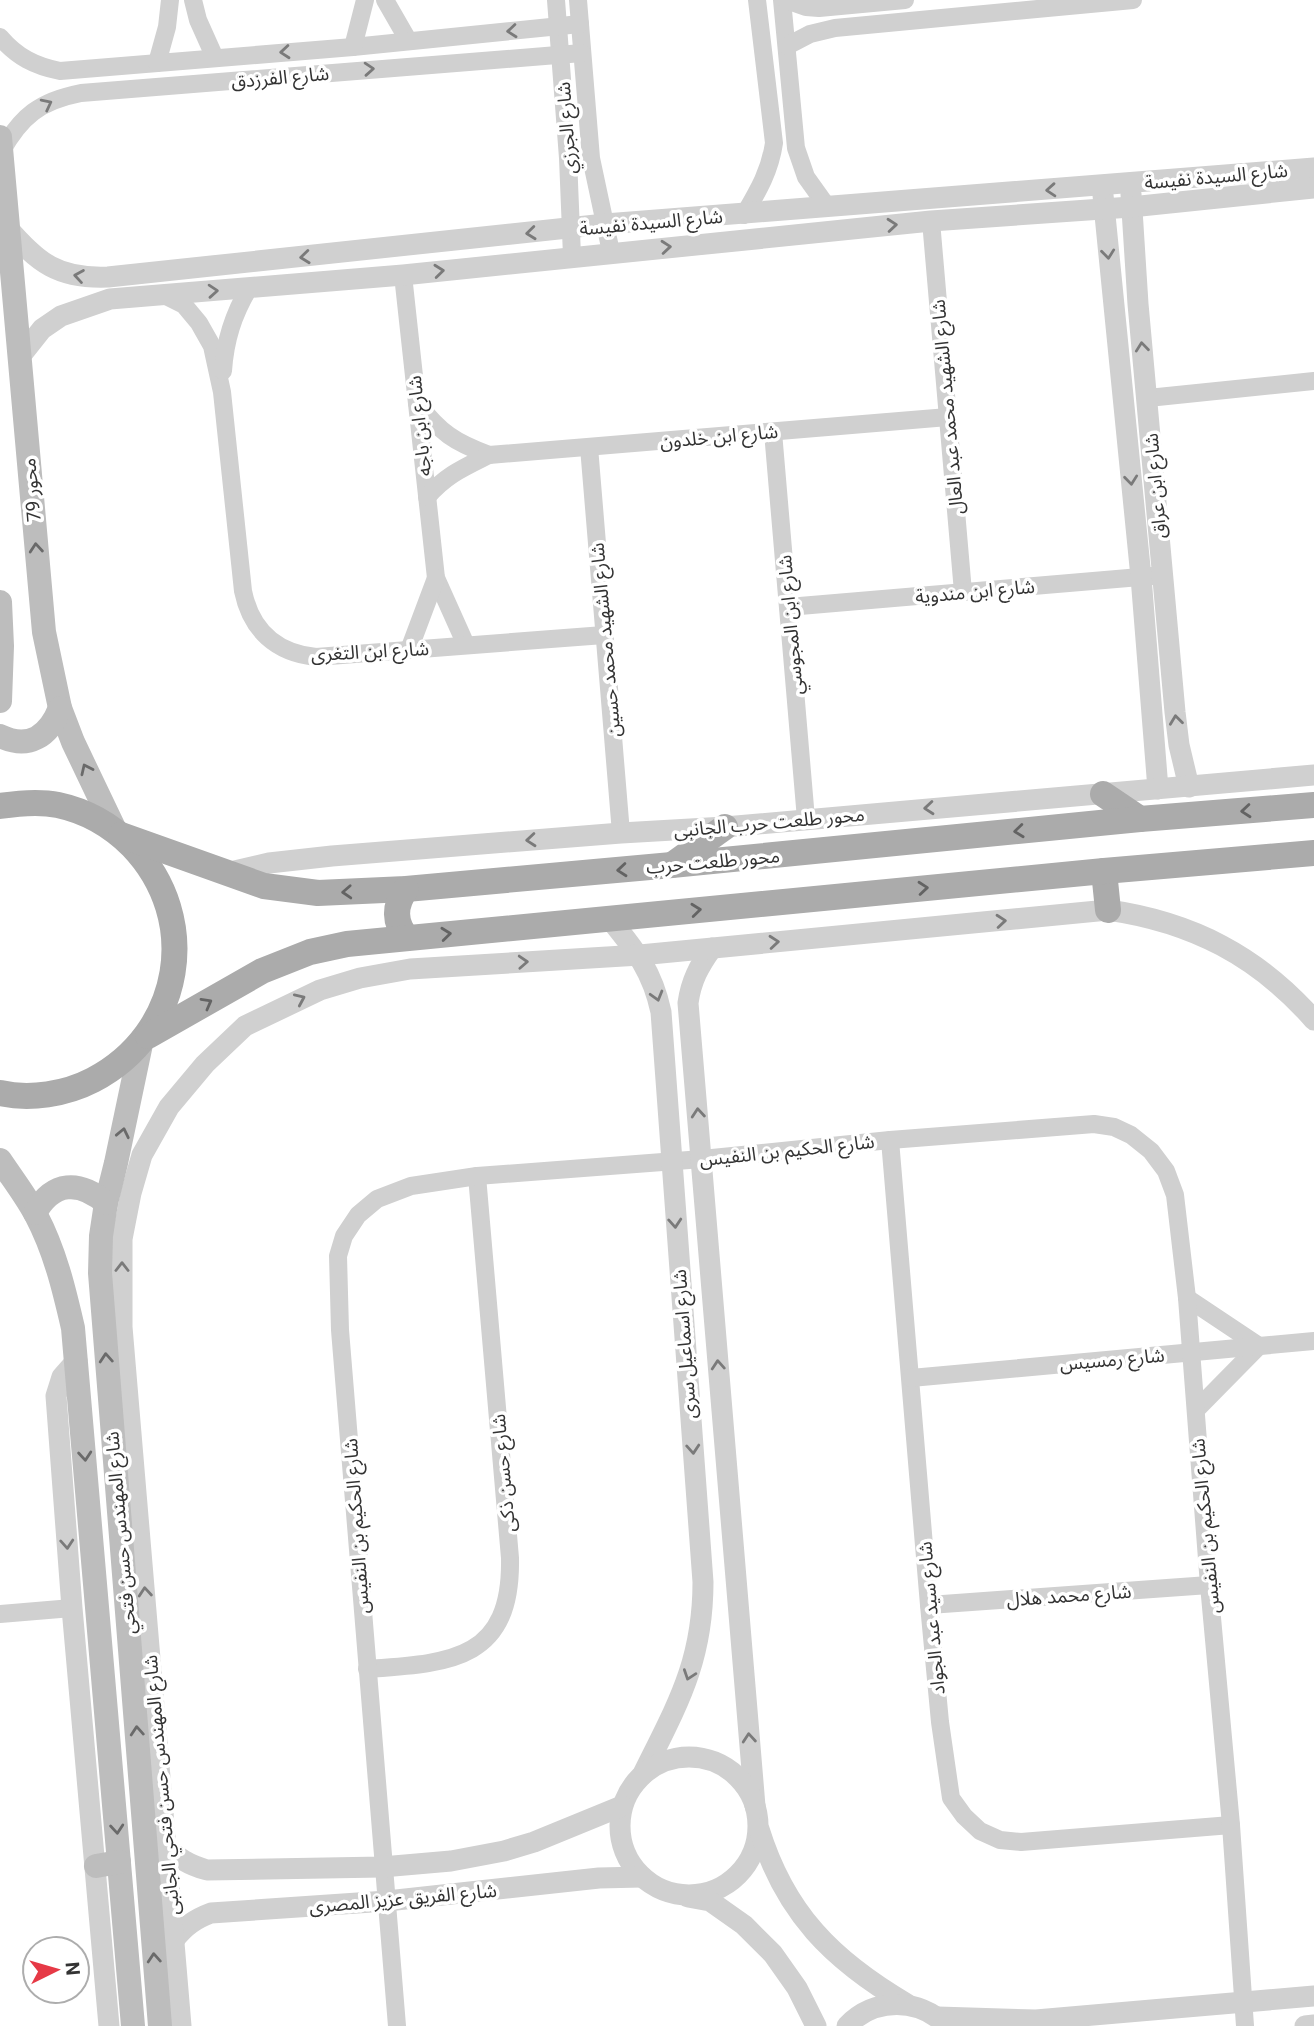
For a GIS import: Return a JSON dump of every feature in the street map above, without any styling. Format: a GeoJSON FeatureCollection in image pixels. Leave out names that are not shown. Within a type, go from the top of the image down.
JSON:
{"type":"FeatureCollection","features":[{"type":"Feature","properties":{"kind":"main road","name":"محور 79"},"geometry":{"type":"LineString","coordinates":[[1,145],[44,632],[60,708],[73,741],[118,832]]}},
{"type":"Feature","properties":{"kind":"main road"},"geometry":{"type":"LineString","coordinates":[[0,602],[0,701]]}},
{"type":"Feature","properties":{"kind":"main road"},"geometry":{"type":"LineString","coordinates":[[0,736],[10,741],[27,742],[42,735],[54,723],[60,708]]}},
{"type":"Feature","properties":{"kind":"main road"},"geometry":{"type":"LineString","coordinates":[[1103,794],[1140,819]]}},
{"type":"Feature","properties":{"kind":"main road"},"geometry":{"type":"LineString","coordinates":[[0,806],[27,802],[58,805],[88,814],[118,832],[147,861],[165,894],[174,930],[174,967],[165,1003],[144,1040]]}},
{"type":"Feature","properties":{"kind":"main road","name":"محور طلعت حرب"},"geometry":{"type":"LineString","coordinates":[[118,832],[264,886],[318,893],[406,889],[1314,805]]}},
{"type":"Feature","properties":{"kind":"main road"},"geometry":{"type":"LineString","coordinates":[[672,865],[725,827]]}},
{"type":"Feature","properties":{"kind":"main road"},"geometry":{"type":"LineString","coordinates":[[0,1093],[42,1096],[79,1087],[113,1070],[144,1040],[262,971],[310,951],[347,944],[1314,853]]}},
{"type":"Feature","properties":{"kind":"main road"},"geometry":{"type":"LineString","coordinates":[[1104,871],[1108,910]]}},
{"type":"Feature","properties":{"kind":"main road"},"geometry":{"type":"LineString","coordinates":[[406,889],[399,898],[397,919],[407,938]]}},
{"type":"Feature","properties":{"kind":"main road","name":"شارع المهندس حسن فتحي"},"geometry":{"type":"LineString","coordinates":[[144,1040],[106,1203],[101,1236],[100,1273],[119,1400],[140,1642],[160,2026]]}},
{"type":"Feature","properties":{"kind":"main road","name":"شارع المهندس حسن فتحي"},"geometry":{"type":"LineString","coordinates":[[0,1160],[35,1213],[52,1251],[65,1289],[77,1360],[108,1864],[133,2026]]}},
{"type":"Feature","properties":{"kind":"main road"},"geometry":{"type":"LineString","coordinates":[[35,1213],[42,1200],[57,1190],[75,1187],[92,1191],[106,1203]]}},
{"type":"Feature","properties":{"kind":"street"},"geometry":{"type":"LineString","coordinates":[[157,63],[164,44],[170,0]]}},
{"type":"Feature","properties":{"kind":"street"},"geometry":{"type":"LineString","coordinates":[[193,0],[198,20],[215,58]]}},
{"type":"Feature","properties":{"kind":"street"},"geometry":{"type":"LineString","coordinates":[[353,47],[365,0]]}},
{"type":"Feature","properties":{"kind":"street"},"geometry":{"type":"LineString","coordinates":[[385,0],[408,40]]}},
{"type":"Feature","properties":{"kind":"street","name":"شارع الجرزي"},"geometry":{"type":"LineString","coordinates":[[556,0],[572,256]]}},
{"type":"Feature","properties":{"kind":"street","name":"شارع الجرزي"},"geometry":{"type":"LineString","coordinates":[[578,0],[591,158],[611,252]]}},
{"type":"Feature","properties":{"kind":"street"},"geometry":{"type":"LineString","coordinates":[[744,215],[766,178],[774,143],[757,0]]}},
{"type":"Feature","properties":{"kind":"street"},"geometry":{"type":"LineString","coordinates":[[827,205],[806,177],[798,155],[784,0],[819,8],[905,0]]}},
{"type":"Feature","properties":{"kind":"street"},"geometry":{"type":"LineString","coordinates":[[787,46],[810,34],[835,28],[1064,3],[1133,0]]}},
{"type":"Feature","properties":{"kind":"street","name":"شارع الفرزدق"},"geometry":{"type":"LineString","coordinates":[[0,37],[26,61],[60,71],[353,47],[580,24]]}},
{"type":"Feature","properties":{"kind":"street","name":"شارع الفرزدق"},"geometry":{"type":"LineString","coordinates":[[1,145],[24,117],[41,105],[81,93],[582,53]]}},
{"type":"Feature","properties":{"kind":"street"},"geometry":{"type":"LineString","coordinates":[[251,54],[254,79]]}},
{"type":"Feature","properties":{"kind":"street","name":"شارع السيدة نفيسة"},"geometry":{"type":"LineString","coordinates":[[19,358],[42,329],[109,288],[605,224],[1314,168]]}},
{"type":"Feature","properties":{"kind":"street","name":"شارع ابن عراق"},"geometry":{"type":"LineString","coordinates":[[1131,184],[1130,207],[1178,745],[1189,787]]}},
{"type":"Feature","properties":{"kind":"street","name":"شارع ابن عراق"},"geometry":{"type":"LineString","coordinates":[[1103,186],[1141,577],[1158,789]]}},
{"type":"Feature","properties":{"kind":"street","name":"شارع السيدة نفيسة"},"geometry":{"type":"LineString","coordinates":[[7,227],[27,250],[54,269],[88,278],[109,288],[162,294],[402,275],[931,221],[1130,207],[1314,188]]}},
{"type":"Feature","properties":{"kind":"street","name":"شارع الشهيد محمد عبد العال"},"geometry":{"type":"LineString","coordinates":[[931,221],[963,592]]}},
{"type":"Feature","properties":{"kind":"street","name":"شارع ابن باجه"},"geometry":{"type":"LineString","coordinates":[[402,275],[436,578],[466,645]]}},
{"type":"Feature","properties":{"kind":"street","name":"شارع ابن التغرى"},"geometry":{"type":"LineString","coordinates":[[222,392],[225,345],[232,319],[250,288]]}},
{"type":"Feature","properties":{"kind":"street","name":"شارع ابن التغرى"},"geometry":{"type":"LineString","coordinates":[[162,294],[184,306],[199,323],[212,346],[222,392],[246,606],[257,626],[273,643],[301,655],[316,657],[604,635]]}},
{"type":"Feature","properties":{"kind":"street"},"geometry":{"type":"LineString","coordinates":[[1148,398],[1307,381],[1314,395]]}},
{"type":"Feature","properties":{"kind":"street","name":"شارع ابن خلدون"},"geometry":{"type":"LineString","coordinates":[[417,403],[436,428],[451,438],[489,455]]}},
{"type":"Feature","properties":{"kind":"street","name":"شارع ابن خلدون"},"geometry":{"type":"LineString","coordinates":[[427,498],[447,477],[489,455],[948,417]]}},
{"type":"Feature","properties":{"kind":"street","name":"شارع ابن المجوسي"},"geometry":{"type":"LineString","coordinates":[[773,432],[806,819]]}},
{"type":"Feature","properties":{"kind":"street","name":"شارع الشهيد محمد حسين"},"geometry":{"type":"LineString","coordinates":[[589,447],[621,832]]}},
{"type":"Feature","properties":{"kind":"street","name":"شارع ابن مندوية"},"geometry":{"type":"LineString","coordinates":[[788,607],[1163,575]]}},
{"type":"Feature","properties":{"kind":"street","name":"شارع ابن باجه"},"geometry":{"type":"LineString","coordinates":[[409,650],[436,578]]}},
{"type":"Feature","properties":{"kind":"street","name":"محور طلعت حرب الجانبى"},"geometry":{"type":"LineString","coordinates":[[225,873],[269,863],[305,859],[621,832],[725,827],[1314,775]]}},
{"type":"Feature","properties":{"kind":"street"},"geometry":{"type":"LineString","coordinates":[[119,1400],[122,1240],[142,1155],[169,1107],[205,1064],[245,1026],[320,990],[360,978],[410,969],[640,955],[1108,910],[1142,915],[1206,936],[1261,970],[1293,995],[1314,1020]]}},
{"type":"Feature","properties":{"kind":"street","name":"شارع اسماعيل سرى"},"geometry":{"type":"LineString","coordinates":[[609,918],[640,955],[657,993],[661,1012],[703,1582],[703,1617],[697,1652],[682,1695],[643,1773]]}},
{"type":"Feature","properties":{"kind":"street","name":"شارع اسماعيل سرى"},"geometry":{"type":"LineString","coordinates":[[712,948],[690,985],[688,1003],[731,1538],[757,1815]]}},
{"type":"Feature","properties":{"kind":"street","name":"شارع الحكيم بن النفيس"},"geometry":{"type":"LineString","coordinates":[[397,2026],[340,1330],[338,1256],[344,1236],[358,1215],[377,1199],[411,1186],[477,1176],[670,1160],[702,1160],[890,1140],[1094,1124],[1114,1127],[1131,1135],[1151,1151],[1166,1171],[1175,1195],[1187,1298],[1245,2026]]}},
{"type":"Feature","properties":{"kind":"street","name":"شارع سيد عبد الجواد"},"geometry":{"type":"LineString","coordinates":[[890,1140],[929,1605],[940,1722],[951,1798],[964,1816],[980,1831],[999,1840],[1021,1842],[1231,1825]]}},
{"type":"Feature","properties":{"kind":"street","name":"شارع حسن ذكى"},"geometry":{"type":"LineString","coordinates":[[367,1670],[436,1664],[463,1655],[480,1644],[497,1625],[506,1605],[510,1558],[477,1176]]}},
{"type":"Feature","properties":{"kind":"street"},"geometry":{"type":"LineString","coordinates":[[1187,1298],[1259,1346],[1196,1410]]}},
{"type":"Feature","properties":{"kind":"street","name":"شارع رمسيس"},"geometry":{"type":"LineString","coordinates":[[911,1378],[1314,1341]]}},
{"type":"Feature","properties":{"kind":"street"},"geometry":{"type":"LineString","coordinates":[[77,1360],[62,1377],[56,1396],[72,1608],[108,1864],[109,2026]]}},
{"type":"Feature","properties":{"kind":"street","name":"شارع محمد هلال"},"geometry":{"type":"LineString","coordinates":[[929,1605],[1209,1585]]}},
{"type":"Feature","properties":{"kind":"street"},"geometry":{"type":"LineString","coordinates":[[0,1614],[72,1608]]}},
{"type":"Feature","properties":{"kind":"street","name":"شارع المهندس حسن فتحي الجانبى"},"geometry":{"type":"LineString","coordinates":[[140,1642],[164,1844],[181,2026]]}},
{"type":"Feature","properties":{"kind":"street"},"geometry":{"type":"LineString","coordinates":[[816,2026],[797,1988],[773,1954],[744,1925],[710,1901],[660,1891],[642,1877],[630,1862],[622,1844],[622,1806],[629,1791],[643,1773],[659,1763],[678,1757],[698,1757],[717,1762],[734,1773],[747,1788],[765,1849],[782,1885],[803,1919],[833,1953],[868,1982],[906,2004]]}},
{"type":"Feature","properties":{"kind":"street","name":"شارع الفريق عزيز المصرى"},"geometry":{"type":"LineString","coordinates":[[164,1844],[176,1856],[207,1870],[382,1867],[451,1861],[504,1851],[566,1831],[622,1806]]}},
{"type":"Feature","properties":{"kind":"street"},"geometry":{"type":"LineString","coordinates":[[679,1895],[699,1895],[718,1889],[735,1878],[748,1863],[756,1845],[757,1815]]}},
{"type":"Feature","properties":{"kind":"street","name":"شارع الفريق عزيز المصرى"},"geometry":{"type":"LineString","coordinates":[[174,1940],[184,1927],[211,1913],[387,1901],[588,1879],[642,1877]]}},
{"type":"Feature","properties":{"kind":"street"},"geometry":{"type":"LineString","coordinates":[[847,2026],[870,2009],[888,2004],[923,2008],[943,2021],[1036,2021],[1314,1996]]}},
{"type":"Feature","properties":{"kind":"street"},"geometry":{"type":"LineString","coordinates":[[1305,2026],[1314,2025]]}}]}
